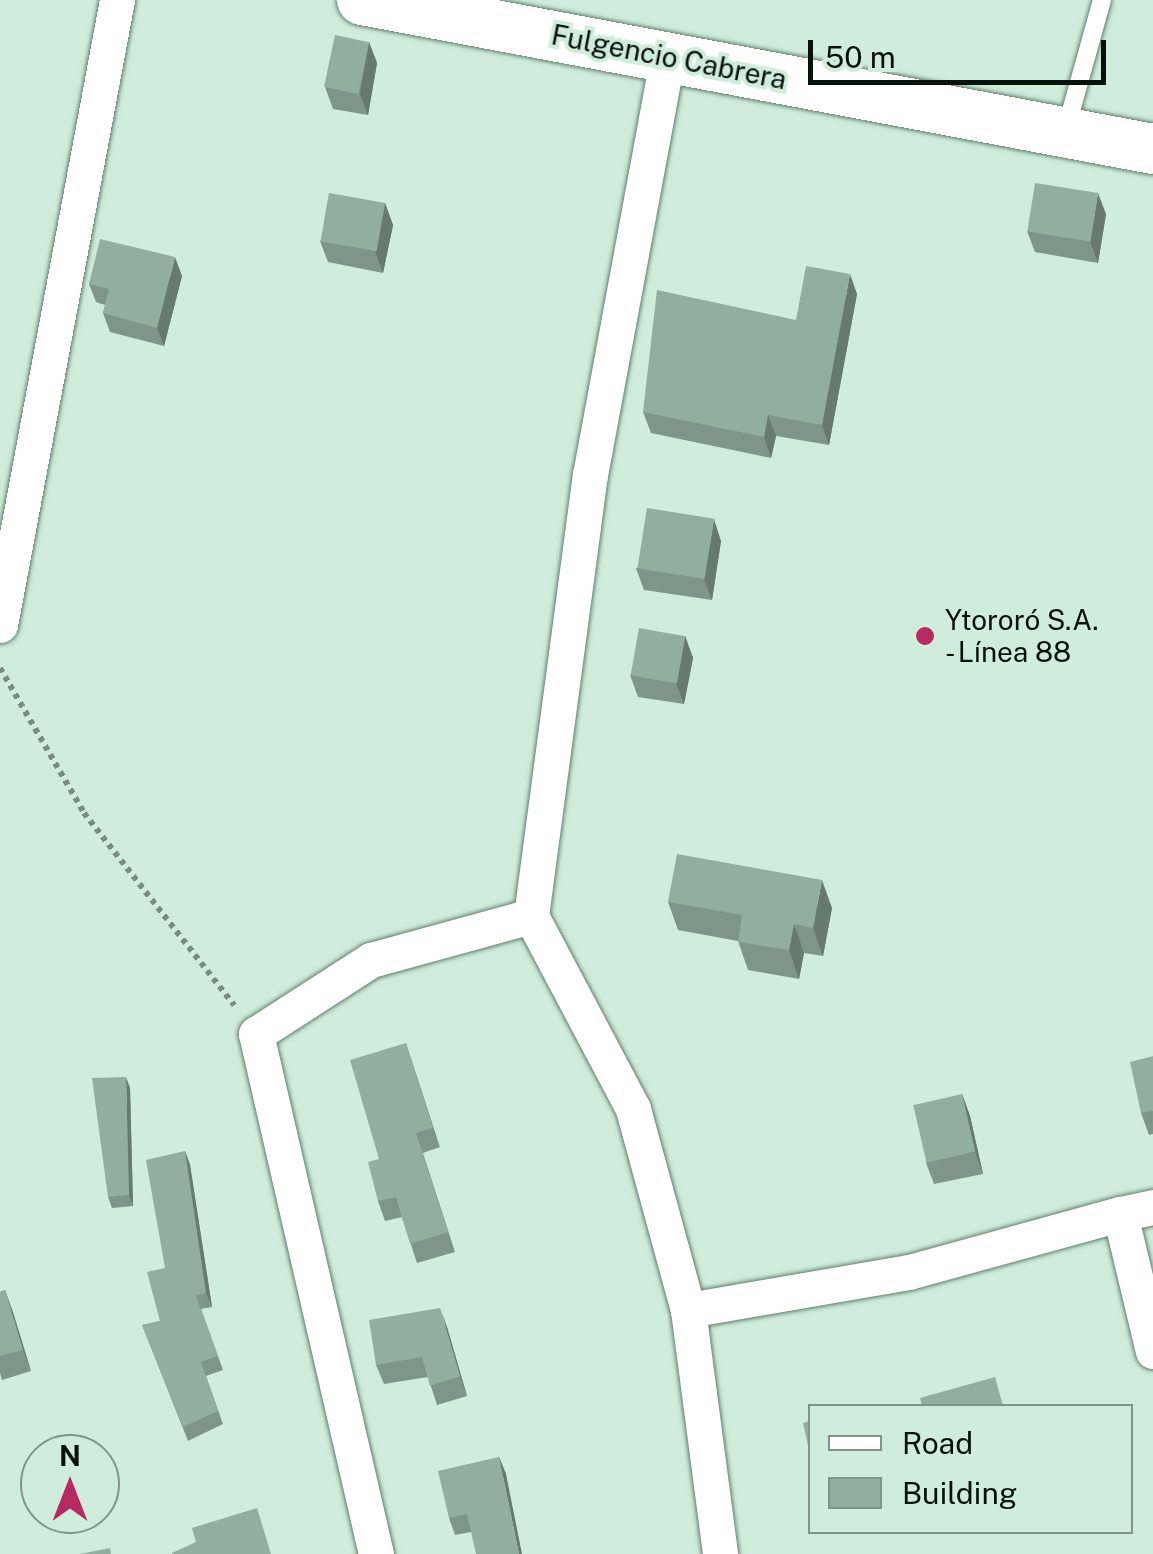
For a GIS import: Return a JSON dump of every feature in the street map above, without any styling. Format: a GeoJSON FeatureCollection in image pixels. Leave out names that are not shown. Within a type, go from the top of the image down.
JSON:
{"type":"FeatureCollection","features":[{"type":"Feature","properties":{"kind":"main road","name":"Fulgencio Cabrera"},"geometry":{"type":"LineString","coordinates":[[362,0],[1153,149]]}},
{"type":"Feature","properties":{"kind":"street"},"geometry":{"type":"LineString","coordinates":[[0,624],[117,0]]}},
{"type":"Feature","properties":{"kind":"street"},"geometry":{"type":"LineString","coordinates":[[668,56],[590,475],[531,916],[634,1109],[688,1310],[720,1554]]}},
{"type":"Feature","properties":{"kind":"street"},"geometry":{"type":"LineString","coordinates":[[376,1554],[256,1034],[371,960],[531,916]]}},
{"type":"Feature","properties":{"kind":"street"},"geometry":{"type":"LineString","coordinates":[[688,1310],[909,1272],[1136,1211],[1153,1351]]}},
{"type":"Feature","properties":{"kind":"lane"},"geometry":{"type":"LineString","coordinates":[[1064,133],[1102,0]]}},
{"type":"Feature","properties":{"kind":"path"},"geometry":{"type":"LineString","coordinates":[[0,668],[84,813],[256,1034]]}},
{"type":"Feature","properties":{"kind":"building"},"geometry":{"type":"Polygon","coordinates":[[[335,35],[369,42],[358,94],[324,87],[335,35]]]}},
{"type":"Feature","properties":{"kind":"building"},"geometry":{"type":"Polygon","coordinates":[[[1035,183],[1098,193],[1091,241],[1027,231],[1035,183]]]}},
{"type":"Feature","properties":{"kind":"building"},"geometry":{"type":"Polygon","coordinates":[[[329,193],[385,203],[377,251],[320,241],[329,193]]]}},
{"type":"Feature","properties":{"kind":"building"},"geometry":{"type":"Polygon","coordinates":[[[100,239],[175,257],[157,328],[103,313],[109,289],[89,284],[100,239]]]}},
{"type":"Feature","properties":{"kind":"building"},"geometry":{"type":"Polygon","coordinates":[[[806,266],[850,274],[822,425],[768,415],[764,437],[643,412],[657,290],[796,320],[806,266]]]}},
{"type":"Feature","properties":{"kind":"building"},"geometry":{"type":"Polygon","coordinates":[[[647,508],[714,519],[705,579],[637,568],[647,508]]]}},
{"type":"Feature","properties":{"kind":"building"},"geometry":{"type":"Polygon","coordinates":[[[639,628],[685,636],[677,683],[631,675],[639,628]]]}},
{"type":"Feature","properties":{"kind":"building"},"geometry":{"type":"Polygon","coordinates":[[[677,854],[822,880],[813,928],[794,924],[789,950],[738,942],[742,915],[668,902],[677,854]]]}},
{"type":"Feature","properties":{"kind":"building"},"geometry":{"type":"Polygon","coordinates":[[[406,1043],[433,1128],[416,1133],[448,1232],[410,1244],[396,1197],[378,1201],[368,1162],[379,1159],[350,1060],[406,1043]]]}},
{"type":"Feature","properties":{"kind":"building"},"geometry":{"type":"Polygon","coordinates":[[[1153,1056],[1153,1111],[1141,1113],[1130,1062],[1153,1056]]]}},
{"type":"Feature","properties":{"kind":"building"},"geometry":{"type":"Polygon","coordinates":[[[126,1077],[129,1195],[108,1197],[92,1078],[126,1077]]]}},
{"type":"Feature","properties":{"kind":"building"},"geometry":{"type":"Polygon","coordinates":[[[962,1094],[975,1151],[927,1163],[913,1105],[962,1094]]]}},
{"type":"Feature","properties":{"kind":"building"},"geometry":{"type":"Polygon","coordinates":[[[185,1151],[206,1293],[196,1296],[218,1356],[201,1362],[218,1411],[183,1427],[142,1325],[160,1321],[147,1272],[165,1268],[146,1160],[185,1151]]]}},
{"type":"Feature","properties":{"kind":"building"},"geometry":{"type":"Polygon","coordinates":[[[5,1290],[23,1350],[0,1356],[0,1292],[5,1290]]]}},
{"type":"Feature","properties":{"kind":"building"},"geometry":{"type":"Polygon","coordinates":[[[440,1308],[460,1376],[430,1386],[422,1357],[376,1365],[369,1320],[440,1308]]]}},
{"type":"Feature","properties":{"kind":"building"},"geometry":{"type":"Polygon","coordinates":[[[995,1377],[1002,1404],[922,1404],[920,1398],[995,1377]]]}},
{"type":"Feature","properties":{"kind":"building"},"geometry":{"type":"Polygon","coordinates":[[[499,1457],[519,1554],[476,1554],[467,1514],[449,1518],[438,1471],[499,1457]]]}},
{"type":"Feature","properties":{"kind":"building"},"geometry":{"type":"Polygon","coordinates":[[[257,1508],[271,1554],[172,1554],[196,1542],[192,1528],[257,1508]]]}},
{"type":"Feature","properties":{"kind":"building"},"geometry":{"type":"Polygon","coordinates":[[[110,1548],[111,1554],[80,1554],[110,1548]]]}},
{"type":"Feature","properties":{"kind":"place","name":"Ytororó S.A. - Línea 88"},"geometry":{"type":"Point","coordinates":[925,636]}}]}
